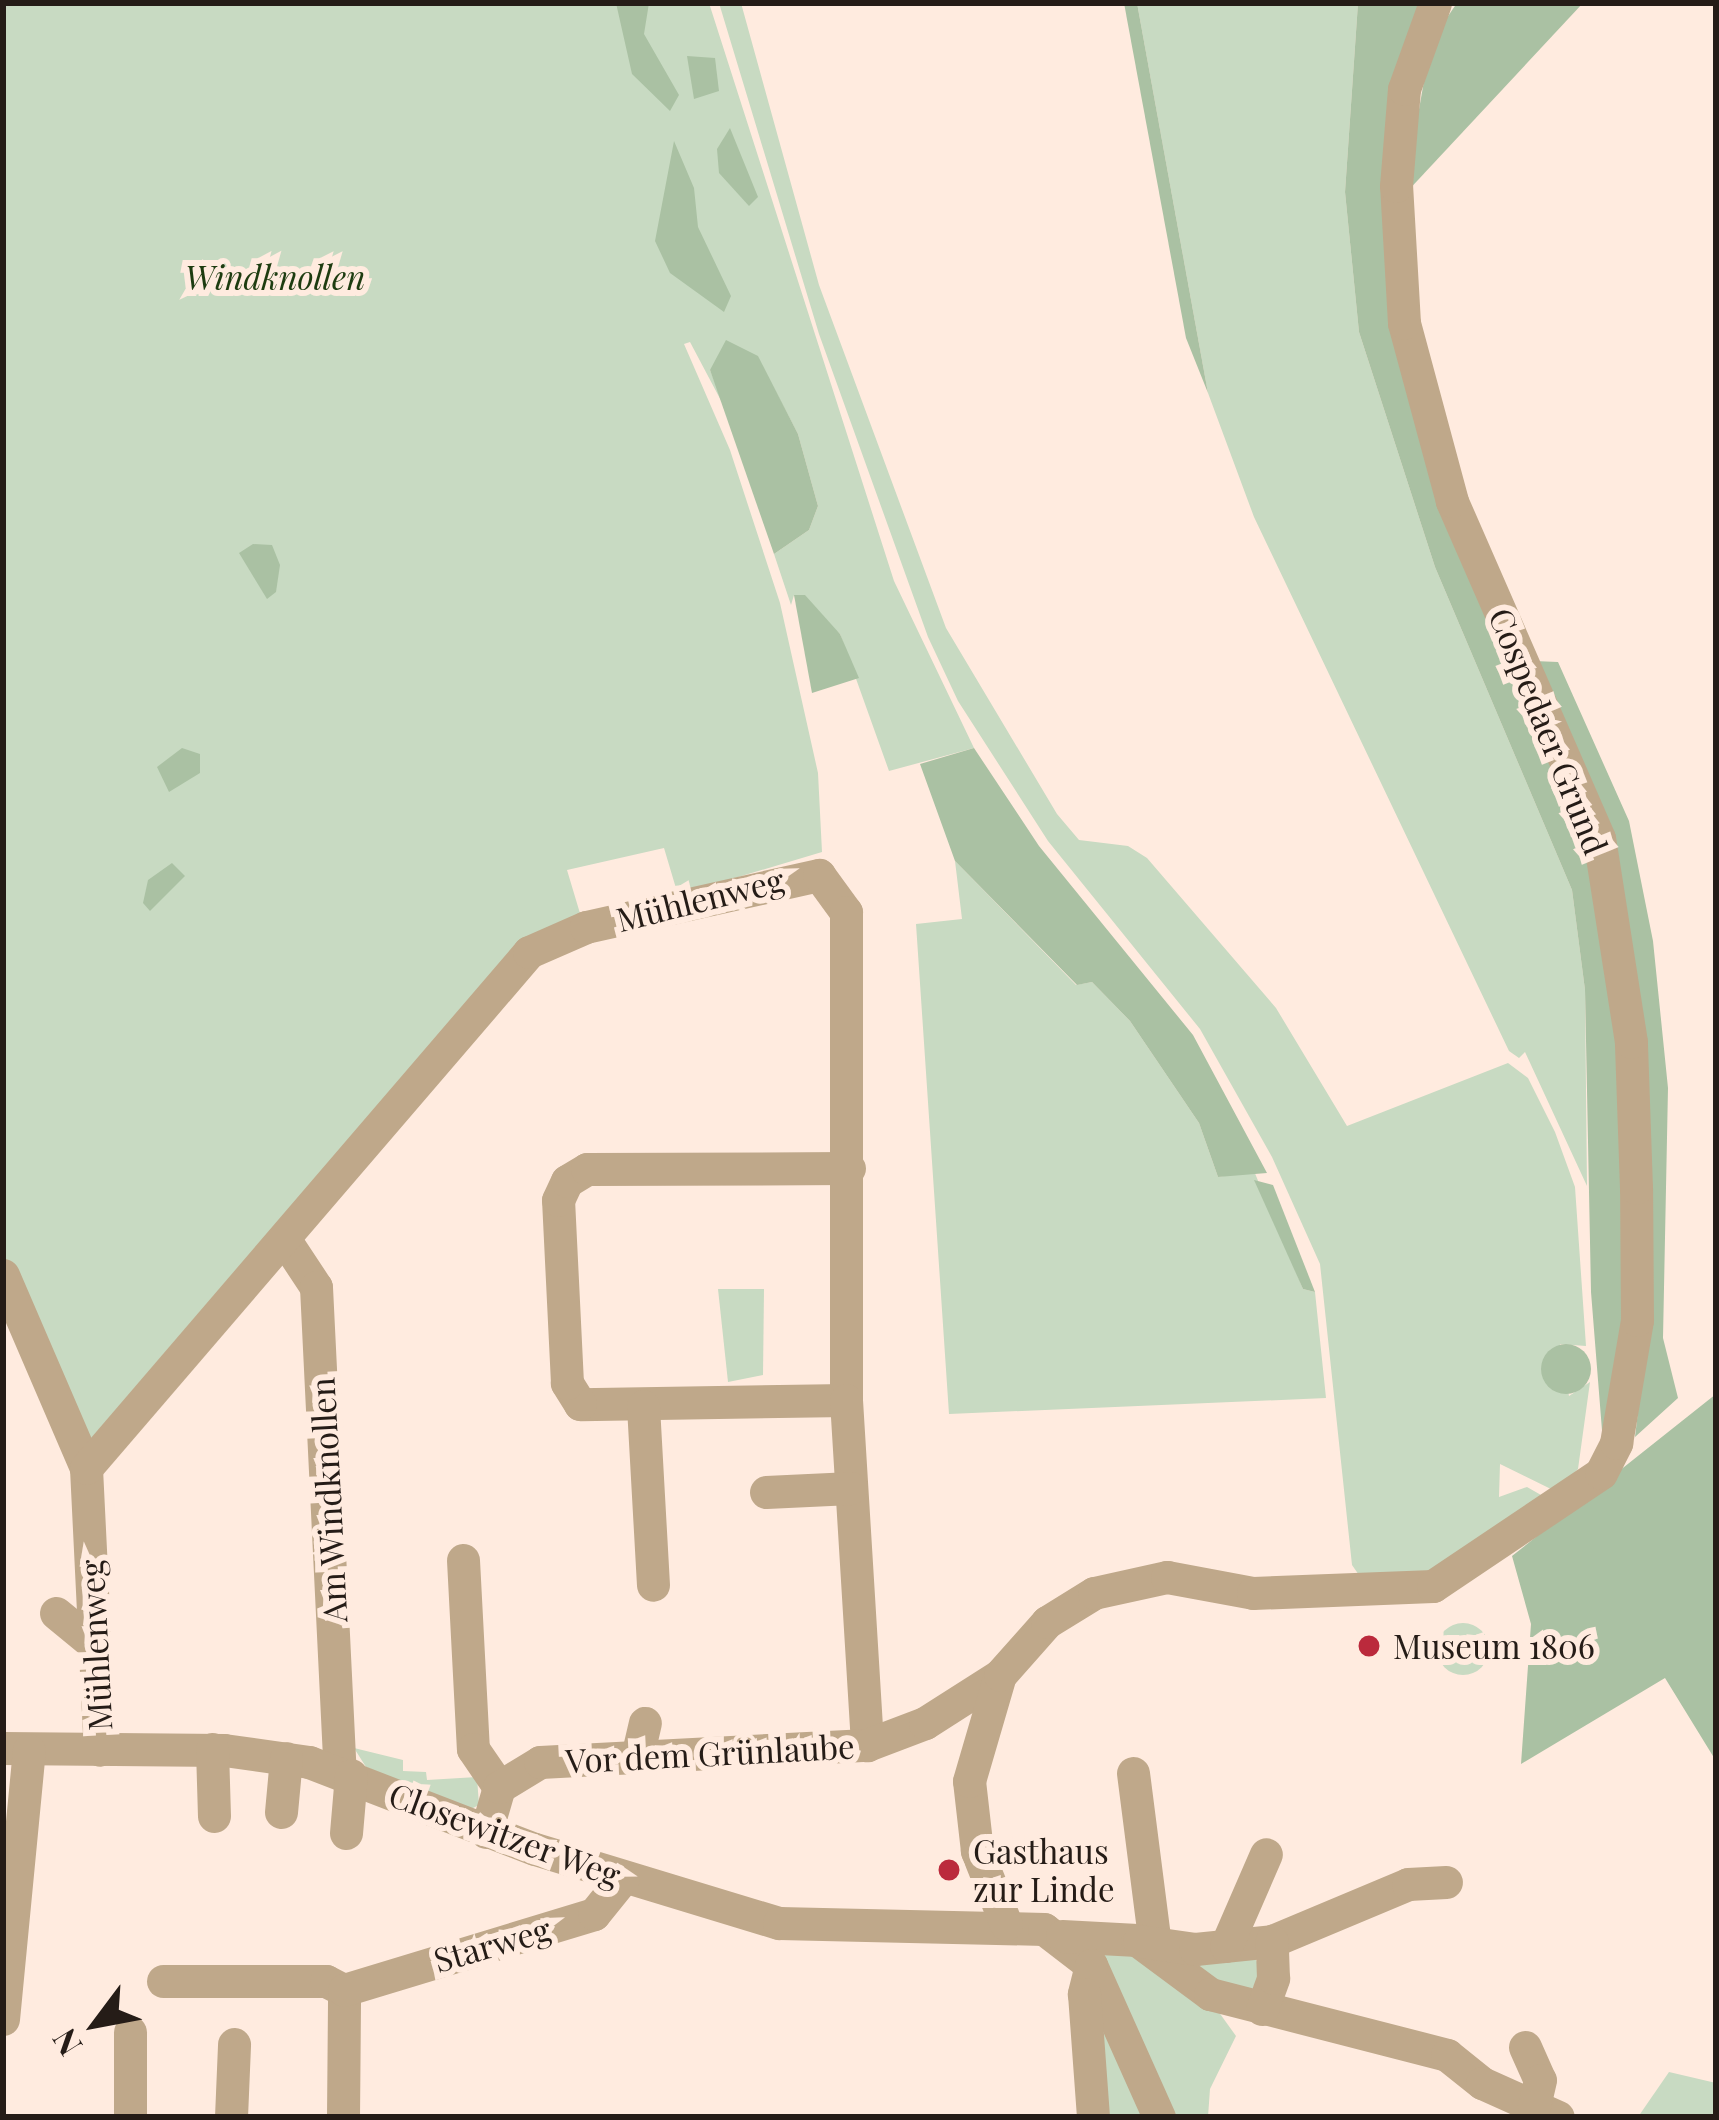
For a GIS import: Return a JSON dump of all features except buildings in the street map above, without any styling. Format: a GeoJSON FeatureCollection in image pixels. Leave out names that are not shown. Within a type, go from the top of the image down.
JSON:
{"type":"FeatureCollection","features":[{"type":"Feature","properties":{"kind":"street","name":"Cospedaer Grund"},"geometry":{"type":"LineString","coordinates":[[1000,1675],[1061,1611],[1138,1580],[1347,1595],[1432,1586],[1601,1473],[1616,1443],[1637,1320],[1631,1042],[1599,838],[1452,501],[1404,323],[1396,205],[1404,88],[1435,3]]}},
{"type":"Feature","properties":{"kind":"street","name":"Mühlenweg"},"geometry":{"type":"LineString","coordinates":[[86,1468],[529,952],[586,927],[806,872],[833,884],[846,913],[846,1400],[850,1488],[874,1633],[867,1745]]}},
{"type":"Feature","properties":{"kind":"street"},"geometry":{"type":"LineString","coordinates":[[846,1400],[589,1406],[569,1390],[558,1217],[567,1181],[587,1169],[849,1168]]}},
{"type":"Feature","properties":{"kind":"street","name":"Am Windknollen"},"geometry":{"type":"LineString","coordinates":[[285,1240],[316,1287],[346,1833]]}},
{"type":"Feature","properties":{"kind":"street","name":"Mühlenweg"},"geometry":{"type":"LineString","coordinates":[[3,1275],[86,1468],[100,1750]]}},
{"type":"Feature","properties":{"kind":"street"},"geometry":{"type":"LineString","coordinates":[[643,1406],[653,1586]]}},
{"type":"Feature","properties":{"kind":"street"},"geometry":{"type":"LineString","coordinates":[[766,1492],[850,1488]]}},
{"type":"Feature","properties":{"kind":"street"},"geometry":{"type":"LineString","coordinates":[[463,1560],[473,1749],[500,1787],[486,1832]]}},
{"type":"Feature","properties":{"kind":"street"},"geometry":{"type":"LineString","coordinates":[[56,1612],[95,1646]]}},
{"type":"Feature","properties":{"kind":"street"},"geometry":{"type":"LineString","coordinates":[[1000,1675],[977,1738],[971,1824],[1006,1924]]}},
{"type":"Feature","properties":{"kind":"street","name":"Vor dem Grünlaube"},"geometry":{"type":"LineString","coordinates":[[500,1787],[540,1762],[867,1745],[925,1723],[1000,1675]]}},
{"type":"Feature","properties":{"kind":"street"},"geometry":{"type":"LineString","coordinates":[[637,1757],[645,1723]]}},
{"type":"Feature","properties":{"kind":"street"},"geometry":{"type":"LineString","coordinates":[[925,1723],[977,1738]]}},
{"type":"Feature","properties":{"kind":"street"},"geometry":{"type":"LineString","coordinates":[[3,2019],[16,1749]]}},
{"type":"Feature","properties":{"kind":"street","name":"Closewitzer Weg"},"geometry":{"type":"LineString","coordinates":[[16,1749],[212,1749],[286,1758],[345,1773],[486,1832],[623,1878],[791,1925],[1006,1924],[1062,1936],[1146,1943],[1230,1923],[1273,1941],[1408,1884],[1446,1882]]}},
{"type":"Feature","properties":{"kind":"street"},"geometry":{"type":"LineString","coordinates":[[212,1749],[214,1816]]}},
{"type":"Feature","properties":{"kind":"street"},"geometry":{"type":"LineString","coordinates":[[281,1812],[286,1758]]}},
{"type":"Feature","properties":{"kind":"street"},"geometry":{"type":"LineString","coordinates":[[1139,1782],[1146,1943],[1210,1994],[1447,2055],[1482,2083],[1547,2097]]}},
{"type":"Feature","properties":{"kind":"street"},"geometry":{"type":"LineString","coordinates":[[1230,1923],[1258,1856]]}},
{"type":"Feature","properties":{"kind":"street","name":"Starweg"},"geometry":{"type":"LineString","coordinates":[[163,1981],[326,1981],[344,1990],[594,1915],[623,1878]]}},
{"type":"Feature","properties":{"kind":"street"},"geometry":{"type":"LineString","coordinates":[[1062,1936],[1090,1965],[1159,2117]]}},
{"type":"Feature","properties":{"kind":"street"},"geometry":{"type":"LineString","coordinates":[[1262,2009],[1273,1978],[1273,1941]]}},
{"type":"Feature","properties":{"kind":"street"},"geometry":{"type":"LineString","coordinates":[[1090,1965],[1084,1994],[1094,2117]]}},
{"type":"Feature","properties":{"kind":"street"},"geometry":{"type":"LineString","coordinates":[[343,2117],[344,1990]]}},
{"type":"Feature","properties":{"kind":"street"},"geometry":{"type":"LineString","coordinates":[[130,2032],[130,2117]]}},
{"type":"Feature","properties":{"kind":"street"},"geometry":{"type":"LineString","coordinates":[[231,2117],[234,2044]]}},
{"type":"Feature","properties":{"kind":"street"},"geometry":{"type":"LineString","coordinates":[[1525,2047],[1547,2097]]}},
{"type":"Feature","properties":{"kind":"green space","name":"Windknollen"},"geometry":{"type":"Polygon","coordinates":[[[3,3],[709,3],[894,581],[974,748],[889,771],[840,634],[794,595],[791,605],[774,554],[809,530],[818,506],[798,434],[757,356],[710,370],[726,410],[690,342],[684,344],[730,450],[780,603],[818,773],[822,852],[678,895],[664,848],[567,870],[582,920],[552,929],[99,1441],[81,1441],[3,1256],[3,3]]]}},
{"type":"Feature","properties":{"kind":"green space"},"geometry":{"type":"Polygon","coordinates":[[[616,3],[649,3],[644,34],[679,95],[670,111],[632,74],[616,3]]]}},
{"type":"Feature","properties":{"kind":"green space"},"geometry":{"type":"Polygon","coordinates":[[[719,3],[741,3],[819,285],[946,628],[1057,814],[1079,840],[1128,846],[1147,858],[1276,1008],[1347,1126],[1508,1063],[1528,1078],[1555,1132],[1575,1187],[1586,1346],[1560,1344],[1569,1396],[1590,1382],[1578,1469],[1557,1492],[1500,1464],[1499,1497],[1527,1487],[1548,1499],[1433,1574],[1361,1578],[1352,1565],[1320,1264],[1272,1157],[1200,1029],[1048,841],[958,701],[928,637],[819,334],[719,3]]]}},
{"type":"Feature","properties":{"kind":"green space"},"geometry":{"type":"Polygon","coordinates":[[[1124,3],[1137,3],[1208,393],[1186,338],[1124,3]]]}},
{"type":"Feature","properties":{"kind":"green space"},"geometry":{"type":"Polygon","coordinates":[[[1137,3],[1358,3],[1345,192],[1359,332],[1435,567],[1572,890],[1585,990],[1587,1186],[1525,1052],[1519,1058],[1509,1051],[1254,517],[1208,393],[1137,3]]]}},
{"type":"Feature","properties":{"kind":"green space"},"geometry":{"type":"Polygon","coordinates":[[[1358,3],[1431,3],[1411,42],[1399,323],[1590,838],[1622,1041],[1628,1365],[1603,1443],[1591,1292],[1585,990],[1572,890],[1435,567],[1359,332],[1345,192],[1358,3]]]}},
{"type":"Feature","properties":{"kind":"green space"},"geometry":{"type":"Polygon","coordinates":[[[1457,3],[1583,3],[1404,195],[1431,41],[1457,3]]]}},
{"type":"Feature","properties":{"kind":"green space"},"geometry":{"type":"Polygon","coordinates":[[[687,56],[715,58],[719,91],[694,99],[687,56]]]}},
{"type":"Feature","properties":{"kind":"green space"},"geometry":{"type":"Polygon","coordinates":[[[730,128],[758,197],[749,206],[719,173],[717,149],[730,128]]]}},
{"type":"Feature","properties":{"kind":"green space"},"geometry":{"type":"Polygon","coordinates":[[[674,141],[694,188],[698,227],[731,296],[724,312],[670,273],[655,241],[674,141]]]}},
{"type":"Feature","properties":{"kind":"green space"},"geometry":{"type":"Polygon","coordinates":[[[726,340],[758,356],[798,434],[818,506],[809,530],[774,554],[710,370],[726,340]]]}},
{"type":"Feature","properties":{"kind":"green space"},"geometry":{"type":"Polygon","coordinates":[[[253,544],[272,545],[280,565],[276,592],[267,599],[239,553],[253,544]]]}},
{"type":"Feature","properties":{"kind":"green space"},"geometry":{"type":"Polygon","coordinates":[[[794,595],[805,595],[840,634],[859,678],[812,693],[794,595]]]}},
{"type":"Feature","properties":{"kind":"green space"},"geometry":{"type":"Polygon","coordinates":[[[1534,661],[1558,662],[1629,821],[1653,941],[1668,1088],[1663,1338],[1678,1398],[1635,1437],[1643,1369],[1637,1039],[1534,661]]]}},
{"type":"Feature","properties":{"kind":"green space"},"geometry":{"type":"Polygon","coordinates":[[[182,748],[200,754],[200,773],[169,792],[157,767],[182,748]]]}},
{"type":"Feature","properties":{"kind":"green space"},"geometry":{"type":"Polygon","coordinates":[[[974,748],[1039,846],[1193,1035],[1267,1173],[1218,1177],[1199,1123],[1130,1021],[1092,982],[1077,985],[955,861],[920,764],[974,748]]]}},
{"type":"Feature","properties":{"kind":"green space"},"geometry":{"type":"Polygon","coordinates":[[[955,861],[1076,985],[1092,982],[1130,1021],[1199,1123],[1218,1177],[1254,1171],[1303,1289],[1315,1292],[1326,1398],[949,1414],[916,924],[962,919],[955,861]]]}},
{"type":"Feature","properties":{"kind":"green space"},"geometry":{"type":"Polygon","coordinates":[[[172,863],[185,876],[150,911],[143,903],[148,880],[172,863]]]}},
{"type":"Feature","properties":{"kind":"green space"},"geometry":{"type":"Polygon","coordinates":[[[1254,1180],[1273,1185],[1315,1292],[1303,1289],[1254,1180]]]}},
{"type":"Feature","properties":{"kind":"green space"},"geometry":{"type":"Polygon","coordinates":[[[718,1289],[764,1289],[763,1375],[728,1382],[718,1289]]]}},
{"type":"Feature","properties":{"kind":"green space"},"geometry":{"type":"Polygon","coordinates":[[[1566,1344],[1584,1351],[1591,1369],[1584,1387],[1566,1394],[1548,1387],[1541,1369],[1548,1351],[1566,1344]]]}},
{"type":"Feature","properties":{"kind":"green space"},"geometry":{"type":"Polygon","coordinates":[[[1716,1394],[1716,1761],[1665,1678],[1521,1764],[1531,1624],[1512,1556],[1716,1394]]]}},
{"type":"Feature","properties":{"kind":"green space"},"geometry":{"type":"Polygon","coordinates":[[[1463,1623],[1481,1631],[1489,1649],[1481,1667],[1463,1675],[1445,1667],[1437,1649],[1445,1631],[1463,1623]]]}},
{"type":"Feature","properties":{"kind":"green space"},"geometry":{"type":"Polygon","coordinates":[[[354,1748],[403,1760],[403,1771],[426,1772],[427,1780],[477,1777],[479,1805],[469,1810],[366,1767],[354,1748]]]}},
{"type":"Feature","properties":{"kind":"green space"},"geometry":{"type":"Polygon","coordinates":[[[1113,1944],[1213,2004],[1236,2036],[1210,2089],[1208,2117],[1167,2117],[1101,1949],[1113,1944]]]}},
{"type":"Feature","properties":{"kind":"green space"},"geometry":{"type":"Polygon","coordinates":[[[1252,1954],[1263,1971],[1251,1991],[1212,1988],[1191,1955],[1252,1954]]]}},
{"type":"Feature","properties":{"kind":"green space"},"geometry":{"type":"Polygon","coordinates":[[[1091,1998],[1147,2117],[1103,2117],[1091,1998]]]}},
{"type":"Feature","properties":{"kind":"green space"},"geometry":{"type":"Polygon","coordinates":[[[1669,2072],[1716,2083],[1716,2117],[1638,2117],[1669,2072]]]}},
{"type":"Feature","properties":{"kind":"place","name":"Museum 1806"},"geometry":{"type":"Point","coordinates":[1369,1646]}},
{"type":"Feature","properties":{"kind":"place","name":"Gasthaus zur Linde"},"geometry":{"type":"Point","coordinates":[949,1870]}}]}
